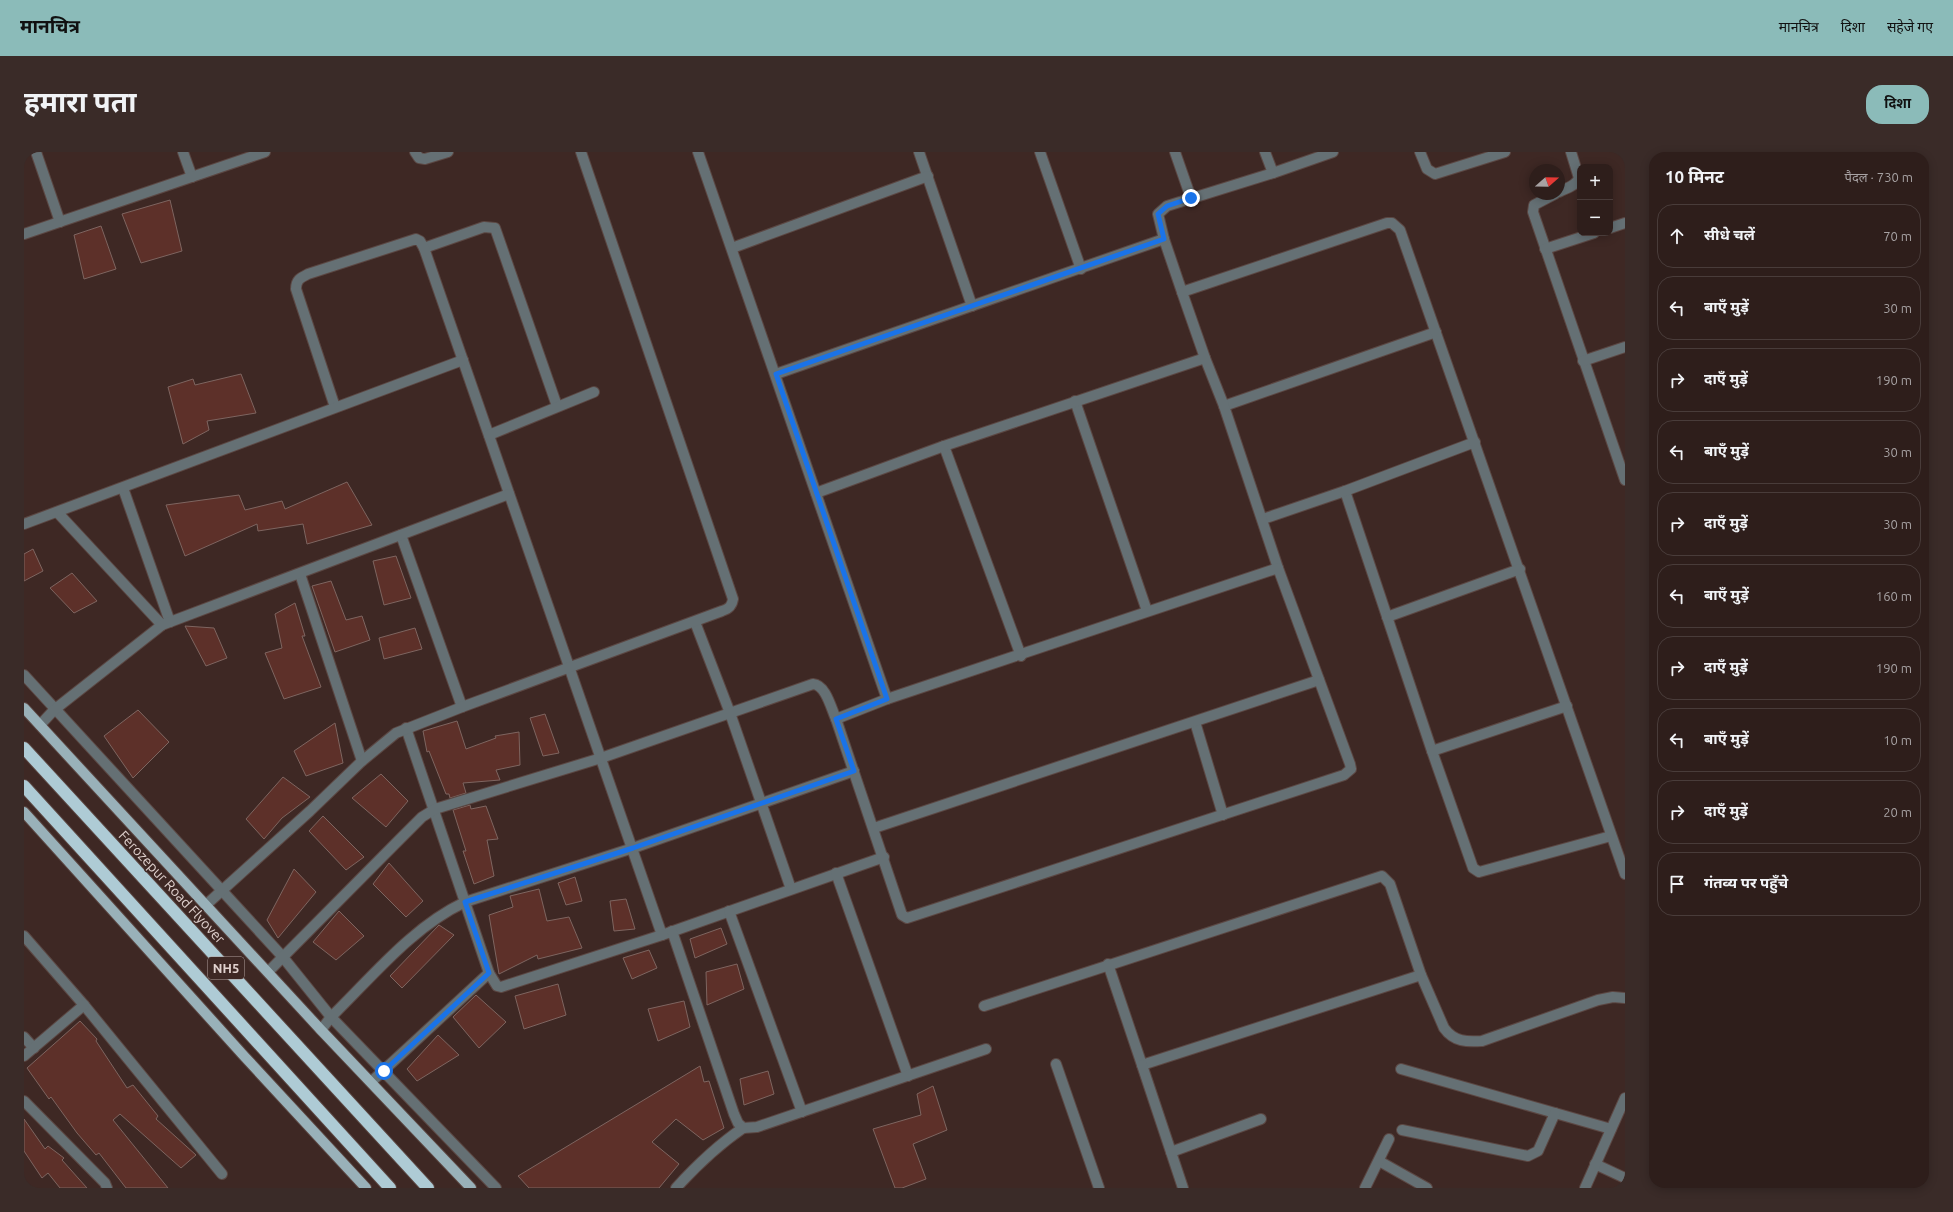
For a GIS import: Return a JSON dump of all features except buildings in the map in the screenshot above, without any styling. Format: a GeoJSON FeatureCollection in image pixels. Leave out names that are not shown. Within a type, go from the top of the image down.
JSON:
{"type":"FeatureCollection","features":[{"type":"Feature","properties":{"kind":"highway","name":"Ferozepur Road Flyover"},"geometry":{"type":"LineString","coordinates":[[24,748],[428,1188]]}},
{"type":"Feature","properties":{"kind":"highway","name":"NH5"},"geometry":{"type":"LineString","coordinates":[[24,786],[390,1188]]}},
{"type":"Feature","properties":{"kind":"main road"},"geometry":{"type":"LineString","coordinates":[[24,708],[207,904],[321,1030],[471,1188]]}},
{"type":"Feature","properties":{"kind":"main road"},"geometry":{"type":"LineString","coordinates":[[24,812],[244,1056],[366,1188]]}},
{"type":"Feature","properties":{"kind":"street"},"geometry":{"type":"LineString","coordinates":[[36,152],[60,222]]}},
{"type":"Feature","properties":{"kind":"street"},"geometry":{"type":"LineString","coordinates":[[184,152],[192,177]]}},
{"type":"Feature","properties":{"kind":"street"},"geometry":{"type":"LineString","coordinates":[[24,234],[265,152]]}},
{"type":"Feature","properties":{"kind":"street"},"geometry":{"type":"LineString","coordinates":[[415,152],[419,158],[425,159],[448,152]]}},
{"type":"Feature","properties":{"kind":"street"},"geometry":{"type":"LineString","coordinates":[[207,904],[362,761],[387,739],[406,728],[695,622],[728,609],[732,604],[732,599],[581,152]]}},
{"type":"Feature","properties":{"kind":"street"},"geometry":{"type":"LineString","coordinates":[[698,152],[776,374],[887,699]]}},
{"type":"Feature","properties":{"kind":"street"},"geometry":{"type":"LineString","coordinates":[[919,152],[972,306]]}},
{"type":"Feature","properties":{"kind":"street"},"geometry":{"type":"LineString","coordinates":[[1040,152],[1081,269]]}},
{"type":"Feature","properties":{"kind":"street"},"geometry":{"type":"LineString","coordinates":[[1175,152],[1191,198]]}},
{"type":"Feature","properties":{"kind":"street"},"geometry":{"type":"LineString","coordinates":[[1265,152],[1273,173]]}},
{"type":"Feature","properties":{"kind":"street"},"geometry":{"type":"LineString","coordinates":[[268,971],[400,838],[422,817],[435,809],[601,758],[813,684],[818,684],[822,689],[836,719],[884,857],[902,915],[907,918],[911,918],[1349,772],[1350,764],[1278,568],[1263,519],[1224,406],[1205,358],[1164,239],[1158,214],[1167,206],[1273,173],[1333,152]]}},
{"type":"Feature","properties":{"kind":"street"},"geometry":{"type":"LineString","coordinates":[[1420,152],[1427,169],[1434,174],[1505,152]]}},
{"type":"Feature","properties":{"kind":"street"},"geometry":{"type":"LineString","coordinates":[[1565,189],[1578,182],[1579,178],[1571,152]]}},
{"type":"Feature","properties":{"kind":"street"},"geometry":{"type":"LineString","coordinates":[[732,248],[928,176]]}},
{"type":"Feature","properties":{"kind":"street"},"geometry":{"type":"LineString","coordinates":[[1542,200],[1538,202],[1533,208],[1583,361],[1621,457],[1625,480]]}},
{"type":"Feature","properties":{"kind":"street"},"geometry":{"type":"LineString","coordinates":[[1182,292],[1388,223],[1392,223],[1400,230],[1520,569],[1625,874]]}},
{"type":"Feature","properties":{"kind":"street"},"geometry":{"type":"LineString","coordinates":[[1613,227],[1625,223]]}},
{"type":"Feature","properties":{"kind":"street"},"geometry":{"type":"LineString","coordinates":[[424,248],[484,227],[495,228],[557,406]]}},
{"type":"Feature","properties":{"kind":"street"},"geometry":{"type":"LineString","coordinates":[[1545,248],[1584,236]]}},
{"type":"Feature","properties":{"kind":"street"},"geometry":{"type":"LineString","coordinates":[[335,407],[296,290],[296,283],[300,278],[308,274],[414,239],[420,241],[424,248],[662,935]]}},
{"type":"Feature","properties":{"kind":"street"},"geometry":{"type":"LineString","coordinates":[[776,374],[1164,239]]}},
{"type":"Feature","properties":{"kind":"street"},"geometry":{"type":"LineString","coordinates":[[1224,406],[1436,332]]}},
{"type":"Feature","properties":{"kind":"street"},"geometry":{"type":"LineString","coordinates":[[1583,361],[1625,347]]}},
{"type":"Feature","properties":{"kind":"street"},"geometry":{"type":"LineString","coordinates":[[816,493],[944,446],[1205,358]]}},
{"type":"Feature","properties":{"kind":"street"},"geometry":{"type":"LineString","coordinates":[[24,524],[58,513],[335,407],[463,360]]}},
{"type":"Feature","properties":{"kind":"street"},"geometry":{"type":"LineString","coordinates":[[489,435],[594,392]]}},
{"type":"Feature","properties":{"kind":"street"},"geometry":{"type":"LineString","coordinates":[[1075,401],[1147,611]]}},
{"type":"Feature","properties":{"kind":"street"},"geometry":{"type":"LineString","coordinates":[[1263,519],[1345,492],[1475,442]]}},
{"type":"Feature","properties":{"kind":"street"},"geometry":{"type":"LineString","coordinates":[[944,446],[1021,656]]}},
{"type":"Feature","properties":{"kind":"street"},"geometry":{"type":"LineString","coordinates":[[123,488],[166,623]]}},
{"type":"Feature","properties":{"kind":"street"},"geometry":{"type":"LineString","coordinates":[[1345,492],[1470,862],[1476,871],[1479,872],[1611,836]]}},
{"type":"Feature","properties":{"kind":"street"},"geometry":{"type":"LineString","coordinates":[[40,725],[54,710],[166,623],[300,574],[509,494]]}},
{"type":"Feature","properties":{"kind":"street"},"geometry":{"type":"LineString","coordinates":[[58,513],[166,623]]}},
{"type":"Feature","properties":{"kind":"street"},"geometry":{"type":"LineString","coordinates":[[401,535],[462,707]]}},
{"type":"Feature","properties":{"kind":"street"},"geometry":{"type":"LineString","coordinates":[[836,719],[887,699],[1021,656],[1147,611],[1278,568]]}},
{"type":"Feature","properties":{"kind":"street"},"geometry":{"type":"LineString","coordinates":[[1387,617],[1520,569]]}},
{"type":"Feature","properties":{"kind":"street"},"geometry":{"type":"LineString","coordinates":[[300,574],[362,761]]}},
{"type":"Feature","properties":{"kind":"street"},"geometry":{"type":"LineString","coordinates":[[695,622],[730,713],[760,804],[791,890]]}},
{"type":"Feature","properties":{"kind":"street"},"geometry":{"type":"LineString","coordinates":[[24,676],[282,956],[331,1017],[496,1188]]}},
{"type":"Feature","properties":{"kind":"street"},"geometry":{"type":"LineString","coordinates":[[874,828],[1319,680]]}},
{"type":"Feature","properties":{"kind":"street"},"geometry":{"type":"LineString","coordinates":[[1432,751],[1567,706]]}},
{"type":"Feature","properties":{"kind":"street"},"geometry":{"type":"LineString","coordinates":[[1194,722],[1222,815]]}},
{"type":"Feature","properties":{"kind":"street"},"geometry":{"type":"LineString","coordinates":[[406,728],[435,809],[489,973],[497,986],[505,987],[662,935],[884,857]]}},
{"type":"Feature","properties":{"kind":"street"},"geometry":{"type":"LineString","coordinates":[[321,1030],[331,1017],[399,950],[448,910],[465,902],[633,848],[854,771]]}},
{"type":"Feature","properties":{"kind":"street"},"geometry":{"type":"LineString","coordinates":[[836,873],[908,1076]]}},
{"type":"Feature","properties":{"kind":"street"},"geometry":{"type":"LineString","coordinates":[[984,1006],[1108,964],[1382,876],[1390,884],[1421,975],[1444,1028],[1448,1034],[1455,1038],[1468,1042],[1482,1041],[1598,1000],[1613,997],[1625,998]]}},
{"type":"Feature","properties":{"kind":"street"},"geometry":{"type":"LineString","coordinates":[[729,911],[802,1112]]}},
{"type":"Feature","properties":{"kind":"street"},"geometry":{"type":"LineString","coordinates":[[672,931],[734,1114],[738,1123],[743,1128]]}},
{"type":"Feature","properties":{"kind":"street"},"geometry":{"type":"LineString","coordinates":[[24,936],[84,1005],[222,1174]]}},
{"type":"Feature","properties":{"kind":"street"},"geometry":{"type":"LineString","coordinates":[[1108,964],[1183,1188]]}},
{"type":"Feature","properties":{"kind":"street"},"geometry":{"type":"LineString","coordinates":[[371,1082],[489,973]]}},
{"type":"Feature","properties":{"kind":"street"},"geometry":{"type":"LineString","coordinates":[[1142,1065],[1421,975]]}},
{"type":"Feature","properties":{"kind":"street"},"geometry":{"type":"LineString","coordinates":[[24,1056],[84,1005]]}},
{"type":"Feature","properties":{"kind":"street"},"geometry":{"type":"LineString","coordinates":[[24,1037],[34,1048]]}},
{"type":"Feature","properties":{"kind":"street"},"geometry":{"type":"LineString","coordinates":[[676,1188],[700,1162],[722,1143],[743,1128],[757,1127],[986,1049]]}},
{"type":"Feature","properties":{"kind":"street"},"geometry":{"type":"LineString","coordinates":[[1056,1064],[1099,1188]]}},
{"type":"Feature","properties":{"kind":"street"},"geometry":{"type":"LineString","coordinates":[[1401,1069],[1611,1128]]}},
{"type":"Feature","properties":{"kind":"street"},"geometry":{"type":"LineString","coordinates":[[1585,1188],[1624,1100]]}},
{"type":"Feature","properties":{"kind":"street"},"geometry":{"type":"LineString","coordinates":[[24,1101],[105,1184],[107,1188]]}},
{"type":"Feature","properties":{"kind":"street"},"geometry":{"type":"LineString","coordinates":[[1402,1130],[1528,1156],[1538,1151],[1555,1112]]}},
{"type":"Feature","properties":{"kind":"street"},"geometry":{"type":"LineString","coordinates":[[1171,1152],[1261,1119]]}},
{"type":"Feature","properties":{"kind":"street"},"geometry":{"type":"LineString","coordinates":[[1365,1188],[1389,1139]]}},
{"type":"Feature","properties":{"kind":"street"},"geometry":{"type":"LineString","coordinates":[[1379,1161],[1427,1188]]}},
{"type":"Feature","properties":{"kind":"street"},"geometry":{"type":"LineString","coordinates":[[1596,1164],[1625,1178]]}},
{"type":"Feature","properties":{"kind":"route"},"geometry":{"type":"LineString","coordinates":[[384,1071],[489,973],[465,902],[633,848],[854,771],[836,719],[887,699],[776,374],[1164,239],[1158,214],[1167,206],[1191,198]]}}]}
